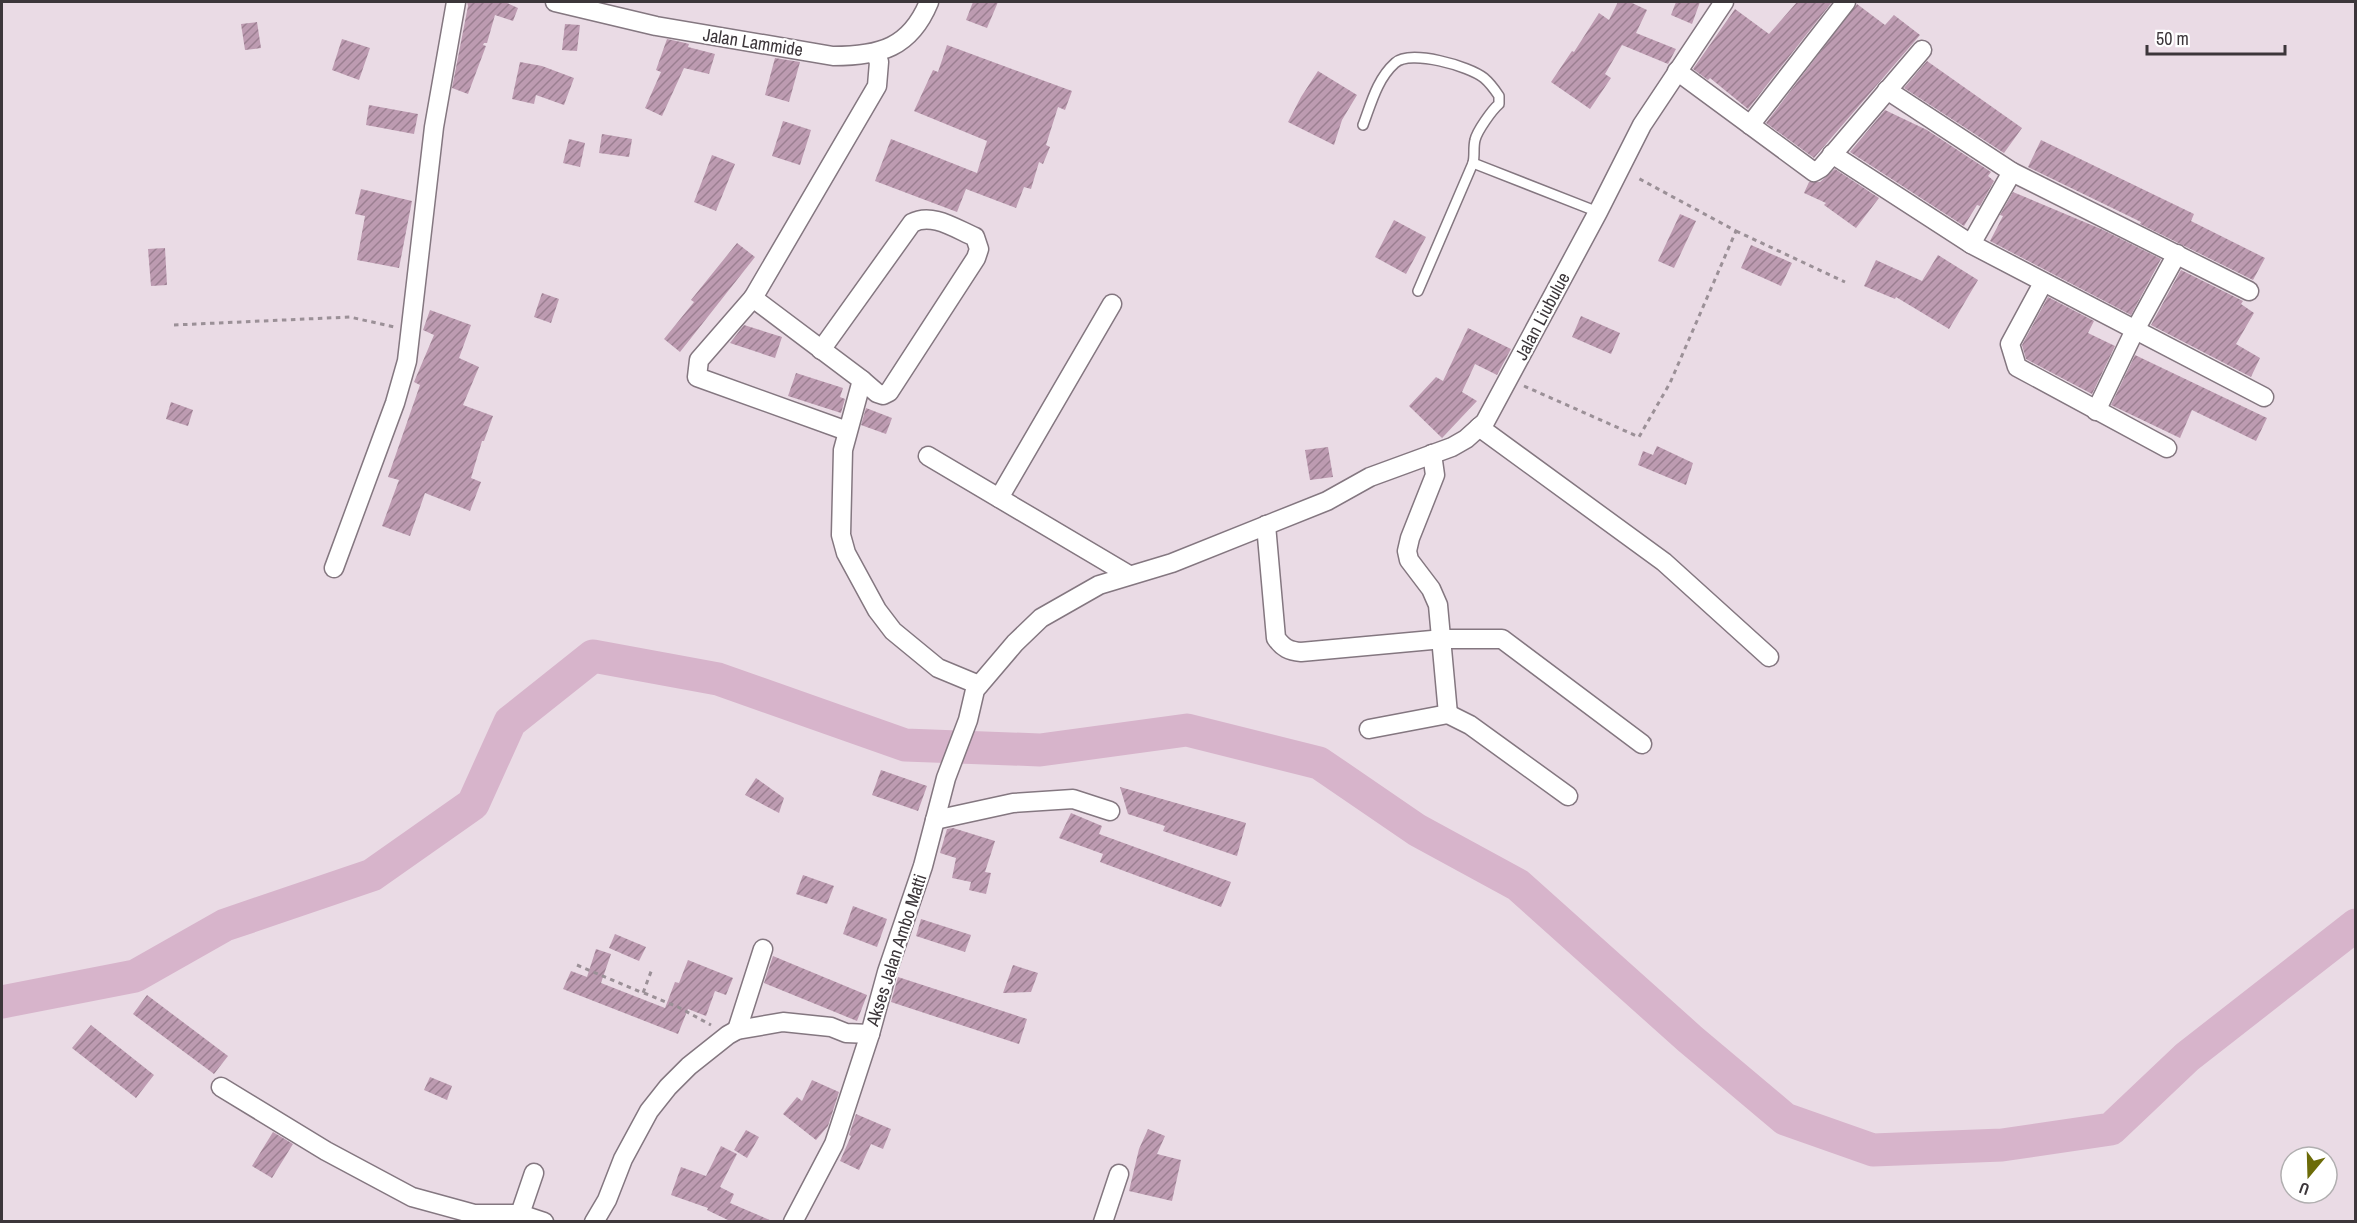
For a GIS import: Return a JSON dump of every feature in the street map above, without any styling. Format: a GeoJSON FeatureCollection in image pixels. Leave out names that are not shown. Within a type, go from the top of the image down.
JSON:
{"type":"FeatureCollection","features":[{"type":"Feature","properties":{"kind":"street"},"geometry":{"type":"LineString","coordinates":[[334,568],[395,403],[406,361],[434,127],[456,2]]}},
{"type":"Feature","properties":{"kind":"street","name":"Jalan Lammide"},"geometry":{"type":"LineString","coordinates":[[555,2],[656,26],[833,56],[875,53],[904,40],[914,30],[929,2]]}},
{"type":"Feature","properties":{"kind":"street","name":"Jalan Liubulue"},"geometry":{"type":"LineString","coordinates":[[979,685],[1015,643],[1041,618],[1099,585],[1172,563],[1327,501],[1370,477],[1459,443],[1485,422],[1642,125],[1724,2]]}},
{"type":"Feature","properties":{"kind":"street"},"geometry":{"type":"LineString","coordinates":[[1750,125],[1846,2]]}},
{"type":"Feature","properties":{"kind":"street"},"geometry":{"type":"LineString","coordinates":[[1677,71],[1814,172],[1819,170],[1922,50]]}},
{"type":"Feature","properties":{"kind":"street"},"geometry":{"type":"LineString","coordinates":[[847,430],[697,377],[699,360],[753,298],[877,86],[879,62],[875,53]]}},
{"type":"Feature","properties":{"kind":"street"},"geometry":{"type":"LineString","coordinates":[[1887,90],[2012,171],[2249,291]]}},
{"type":"Feature","properties":{"kind":"street"},"geometry":{"type":"LineString","coordinates":[[1832,154],[1971,244],[2264,397]]}},
{"type":"Feature","properties":{"kind":"street"},"geometry":{"type":"LineString","coordinates":[[1971,244],[2012,171]]}},
{"type":"Feature","properties":{"kind":"street"},"geometry":{"type":"LineString","coordinates":[[753,298],[877,393],[883,395],[889,392],[976,258],[979,249],[975,237],[933,219],[922,218],[912,223],[821,350]]}},
{"type":"Feature","properties":{"kind":"street"},"geometry":{"type":"LineString","coordinates":[[2096,411],[2135,330],[2177,254]]}},
{"type":"Feature","properties":{"kind":"street"},"geometry":{"type":"LineString","coordinates":[[2043,283],[2010,345],[2016,364],[2021,370],[2167,448]]}},
{"type":"Feature","properties":{"kind":"street"},"geometry":{"type":"LineString","coordinates":[[999,498],[1112,304]]}},
{"type":"Feature","properties":{"kind":"street"},"geometry":{"type":"LineString","coordinates":[[862,380],[843,450],[841,535],[846,553],[861,585],[882,617],[915,651],[938,668],[979,685]]}},
{"type":"Feature","properties":{"kind":"street"},"geometry":{"type":"LineString","coordinates":[[1479,427],[1664,562],[1769,657]]}},
{"type":"Feature","properties":{"kind":"street"},"geometry":{"type":"LineString","coordinates":[[1432,454],[1435,475],[1407,550],[1409,560],[1431,589],[1438,605],[1443,639],[1448,714]]}},
{"type":"Feature","properties":{"kind":"street"},"geometry":{"type":"LineString","coordinates":[[928,456],[1129,575]]}},
{"type":"Feature","properties":{"kind":"street"},"geometry":{"type":"LineString","coordinates":[[1266,525],[1276,638],[1289,651],[1300,652],[1443,639],[1490,637],[1502,639],[1642,744]]}},
{"type":"Feature","properties":{"kind":"street","name":"Akses Jalan Ambo Matti"},"geometry":{"type":"LineString","coordinates":[[594,1221],[607,1200],[623,1159],[649,1111],[682,1073],[733,1032],[783,1022],[831,1027],[846,1033],[870,1034],[887,972],[923,866],[946,778],[968,720],[975,690],[979,685]]}},
{"type":"Feature","properties":{"kind":"street"},"geometry":{"type":"LineString","coordinates":[[1369,729],[1448,714],[1470,725],[1568,796]]}},
{"type":"Feature","properties":{"kind":"street"},"geometry":{"type":"LineString","coordinates":[[935,820],[1013,803],[1073,800],[1110,811]]}},
{"type":"Feature","properties":{"kind":"street"},"geometry":{"type":"LineString","coordinates":[[733,1032],[764,949]]}},
{"type":"Feature","properties":{"kind":"street"},"geometry":{"type":"LineString","coordinates":[[793,1221],[834,1144],[870,1034]]}},
{"type":"Feature","properties":{"kind":"street"},"geometry":{"type":"LineString","coordinates":[[221,1087],[326,1151],[412,1197],[474,1214],[520,1214],[544,1221]]}},
{"type":"Feature","properties":{"kind":"street"},"geometry":{"type":"LineString","coordinates":[[520,1214],[534,1173]]}},
{"type":"Feature","properties":{"kind":"street"},"geometry":{"type":"LineString","coordinates":[[1103,1221],[1119,1174]]}},
{"type":"Feature","properties":{"kind":"lane"},"geometry":{"type":"LineString","coordinates":[[1363,125],[1381,81],[1397,60],[1413,57],[1433,59],[1454,66],[1484,78],[1499,96],[1498,104],[1477,133],[1473,149],[1473,163],[1418,291]]}},
{"type":"Feature","properties":{"kind":"lane"},"geometry":{"type":"LineString","coordinates":[[1473,163],[1598,212]]}},
{"type":"Feature","properties":{"kind":"path"},"geometry":{"type":"LineString","coordinates":[[1619,168],[1736,231],[1845,282]]}},
{"type":"Feature","properties":{"kind":"path"},"geometry":{"type":"LineString","coordinates":[[1509,379],[1639,437],[1670,383],[1736,231]]}},
{"type":"Feature","properties":{"kind":"path"},"geometry":{"type":"LineString","coordinates":[[174,325],[350,317],[411,331]]}},
{"type":"Feature","properties":{"kind":"path"},"geometry":{"type":"LineString","coordinates":[[577,964],[733,1032]]}},
{"type":"Feature","properties":{"kind":"path"},"geometry":{"type":"LineString","coordinates":[[643,993],[652,969]]}},
{"type":"Feature","properties":{"kind":"building"},"geometry":{"type":"Polygon","coordinates":[[[467,2],[505,2],[518,8],[513,21],[495,15],[468,94],[452,88],[467,2]]]}},
{"type":"Feature","properties":{"kind":"building"},"geometry":{"type":"Polygon","coordinates":[[[973,2],[998,2],[987,28],[966,20],[973,2]]]}},
{"type":"Feature","properties":{"kind":"building"},"geometry":{"type":"Polygon","coordinates":[[[1618,2],[1630,2],[1647,10],[1636,33],[1676,49],[1668,64],[1622,45],[1605,74],[1611,78],[1590,109],[1551,82],[1599,13],[1609,20],[1618,2]]]}},
{"type":"Feature","properties":{"kind":"building"},"geometry":{"type":"Polygon","coordinates":[[[1676,2],[1700,2],[1692,24],[1671,15],[1676,2]]]}},
{"type":"Feature","properties":{"kind":"building"},"geometry":{"type":"Polygon","coordinates":[[[1797,2],[1832,2],[1748,109],[1710,78],[1708,80],[1693,69],[1735,9],[1769,34],[1797,2]]]}},
{"type":"Feature","properties":{"kind":"building"},"geometry":{"type":"Polygon","coordinates":[[[1857,4],[1885,25],[1894,15],[1920,35],[1814,158],[1766,123],[1857,4]]]}},
{"type":"Feature","properties":{"kind":"building"},"geometry":{"type":"Polygon","coordinates":[[[257,22],[261,48],[245,50],[241,24],[257,22]]]}},
{"type":"Feature","properties":{"kind":"building"},"geometry":{"type":"Polygon","coordinates":[[[565,24],[580,25],[577,51],[562,50],[565,24]]]}},
{"type":"Feature","properties":{"kind":"building"},"geometry":{"type":"Polygon","coordinates":[[[342,39],[370,48],[359,80],[332,70],[342,39]]]}},
{"type":"Feature","properties":{"kind":"building"},"geometry":{"type":"Polygon","coordinates":[[[667,39],[715,54],[709,74],[684,68],[662,116],[645,108],[661,72],[656,70],[667,39]]]}},
{"type":"Feature","properties":{"kind":"building"},"geometry":{"type":"Polygon","coordinates":[[[947,45],[1072,91],[1065,110],[1058,107],[1046,145],[1050,147],[1043,164],[1039,162],[1031,189],[1024,187],[1016,208],[966,189],[957,212],[875,181],[891,139],[977,173],[987,141],[914,111],[933,70],[938,72],[947,45]]]}},
{"type":"Feature","properties":{"kind":"building"},"geometry":{"type":"Polygon","coordinates":[[[775,58],[800,62],[789,102],[765,95],[775,58]]]}},
{"type":"Feature","properties":{"kind":"building"},"geometry":{"type":"Polygon","coordinates":[[[1927,61],[2022,128],[2004,153],[1904,88],[1927,61]]]}},
{"type":"Feature","properties":{"kind":"building"},"geometry":{"type":"Polygon","coordinates":[[[520,62],[542,66],[574,78],[564,105],[536,95],[534,104],[512,99],[520,62]]]}},
{"type":"Feature","properties":{"kind":"building"},"geometry":{"type":"Polygon","coordinates":[[[1318,71],[1357,95],[1342,120],[1334,145],[1288,122],[1318,71]]]}},
{"type":"Feature","properties":{"kind":"building"},"geometry":{"type":"Polygon","coordinates":[[[369,105],[418,114],[414,134],[366,125],[369,105]]]}},
{"type":"Feature","properties":{"kind":"building"},"geometry":{"type":"Polygon","coordinates":[[[1885,110],[1927,130],[1991,172],[1988,176],[1994,181],[1980,206],[1977,205],[1964,226],[1850,152],[1885,110]]]}},
{"type":"Feature","properties":{"kind":"building"},"geometry":{"type":"Polygon","coordinates":[[[783,121],[811,130],[800,165],[772,156],[783,121]]]}},
{"type":"Feature","properties":{"kind":"building"},"geometry":{"type":"Polygon","coordinates":[[[602,134],[632,139],[629,157],[599,153],[602,134]]]}},
{"type":"Feature","properties":{"kind":"building"},"geometry":{"type":"Polygon","coordinates":[[[569,139],[585,143],[580,167],[563,163],[569,139]]]}},
{"type":"Feature","properties":{"kind":"building"},"geometry":{"type":"Polygon","coordinates":[[[2041,140],[2194,214],[2191,221],[2265,258],[2253,280],[2028,167],[2041,140]]]}},
{"type":"Feature","properties":{"kind":"building"},"geometry":{"type":"Polygon","coordinates":[[[712,155],[735,164],[716,211],[694,202],[712,155]]]}},
{"type":"Feature","properties":{"kind":"building"},"geometry":{"type":"Polygon","coordinates":[[[1835,169],[1879,198],[1856,228],[1824,205],[1826,203],[1804,193],[1809,182],[1820,182],[1835,169]]]}},
{"type":"Feature","properties":{"kind":"building"},"geometry":{"type":"Polygon","coordinates":[[[361,189],[412,201],[399,268],[357,260],[365,216],[355,214],[361,189]]]}},
{"type":"Feature","properties":{"kind":"building"},"geometry":{"type":"Polygon","coordinates":[[[2013,192],[2101,229],[2161,259],[2131,315],[1990,241],[2003,216],[2000,215],[2013,192]]]}},
{"type":"Feature","properties":{"kind":"building"},"geometry":{"type":"Polygon","coordinates":[[[1680,214],[1696,221],[1674,268],[1658,261],[1680,214]]]}},
{"type":"Feature","properties":{"kind":"building"},"geometry":{"type":"Polygon","coordinates":[[[1394,220],[1426,237],[1406,274],[1375,257],[1394,220]]]}},
{"type":"Feature","properties":{"kind":"building"},"geometry":{"type":"Polygon","coordinates":[[[737,243],[755,257],[680,352],[664,339],[694,302],[691,300],[737,243]]]}},
{"type":"Feature","properties":{"kind":"building"},"geometry":{"type":"Polygon","coordinates":[[[1751,245],[1792,263],[1781,286],[1741,268],[1751,245]]]}},
{"type":"Feature","properties":{"kind":"building"},"geometry":{"type":"Polygon","coordinates":[[[165,248],[167,285],[151,286],[148,249],[165,248]]]}},
{"type":"Feature","properties":{"kind":"building"},"geometry":{"type":"Polygon","coordinates":[[[1938,255],[1978,280],[1949,329],[1896,297],[1895,299],[1864,286],[1876,260],[1922,281],[1938,255]]]}},
{"type":"Feature","properties":{"kind":"building"},"geometry":{"type":"Polygon","coordinates":[[[2181,270],[2243,301],[2241,304],[2254,313],[2236,344],[2260,358],[2251,377],[2151,325],[2181,270]]]}},
{"type":"Feature","properties":{"kind":"building"},"geometry":{"type":"Polygon","coordinates":[[[542,293],[559,299],[551,323],[534,317],[542,293]]]}},
{"type":"Feature","properties":{"kind":"building"},"geometry":{"type":"Polygon","coordinates":[[[2048,297],[2094,321],[2088,333],[2115,346],[2092,394],[2026,359],[2022,345],[2048,297]]]}},
{"type":"Feature","properties":{"kind":"building"},"geometry":{"type":"Polygon","coordinates":[[[430,310],[471,325],[459,358],[479,367],[463,405],[493,416],[484,441],[482,441],[471,478],[481,482],[470,511],[425,493],[410,536],[382,526],[399,480],[388,477],[420,385],[414,382],[434,335],[423,330],[430,310]]]}},
{"type":"Feature","properties":{"kind":"building"},"geometry":{"type":"Polygon","coordinates":[[[1581,316],[1620,333],[1611,354],[1572,337],[1581,316]]]}},
{"type":"Feature","properties":{"kind":"building"},"geometry":{"type":"Polygon","coordinates":[[[744,325],[782,337],[775,358],[730,343],[744,325]]]}},
{"type":"Feature","properties":{"kind":"building"},"geometry":{"type":"Polygon","coordinates":[[[1468,328],[1511,349],[1497,375],[1475,364],[1462,392],[1477,401],[1442,438],[1409,406],[1436,377],[1443,381],[1468,328]]]}},
{"type":"Feature","properties":{"kind":"building"},"geometry":{"type":"Polygon","coordinates":[[[2135,355],[2267,418],[2256,441],[2192,410],[2180,438],[2111,405],[2135,355]]]}},
{"type":"Feature","properties":{"kind":"building"},"geometry":{"type":"Polygon","coordinates":[[[796,373],[843,388],[840,397],[845,399],[841,413],[788,396],[796,373]]]}},
{"type":"Feature","properties":{"kind":"building"},"geometry":{"type":"Polygon","coordinates":[[[171,402],[193,410],[188,426],[166,419],[171,402]]]}},
{"type":"Feature","properties":{"kind":"building"},"geometry":{"type":"Polygon","coordinates":[[[866,408],[892,418],[886,434],[861,425],[866,408]]]}},
{"type":"Feature","properties":{"kind":"building"},"geometry":{"type":"Polygon","coordinates":[[[1657,446],[1693,463],[1686,485],[1638,465],[1643,451],[1653,455],[1657,446]]]}},
{"type":"Feature","properties":{"kind":"building"},"geometry":{"type":"Polygon","coordinates":[[[1328,447],[1333,477],[1310,480],[1305,450],[1328,447]]]}},
{"type":"Feature","properties":{"kind":"building"},"geometry":{"type":"Polygon","coordinates":[[[881,770],[927,786],[918,811],[872,795],[881,770]]]}},
{"type":"Feature","properties":{"kind":"building"},"geometry":{"type":"Polygon","coordinates":[[[756,778],[784,798],[779,813],[745,795],[756,778]]]}},
{"type":"Feature","properties":{"kind":"building"},"geometry":{"type":"Polygon","coordinates":[[[1120,787],[1246,823],[1237,856],[1163,831],[1165,826],[1128,814],[1120,787]]]}},
{"type":"Feature","properties":{"kind":"building"},"geometry":{"type":"Polygon","coordinates":[[[1071,813],[1102,826],[1099,834],[1231,882],[1221,907],[1100,862],[1103,854],[1059,838],[1071,813]]]}},
{"type":"Feature","properties":{"kind":"building"},"geometry":{"type":"Polygon","coordinates":[[[953,828],[995,841],[985,872],[991,873],[986,894],[969,890],[971,882],[952,878],[956,858],[940,853],[947,829],[953,828]]]}},
{"type":"Feature","properties":{"kind":"building"},"geometry":{"type":"Polygon","coordinates":[[[803,875],[834,886],[827,904],[796,894],[803,875]]]}},
{"type":"Feature","properties":{"kind":"building"},"geometry":{"type":"Polygon","coordinates":[[[853,906],[887,919],[877,947],[843,934],[853,906]]]}},
{"type":"Feature","properties":{"kind":"building"},"geometry":{"type":"Polygon","coordinates":[[[921,919],[971,935],[965,952],[916,936],[921,919]]]}},
{"type":"Feature","properties":{"kind":"building"},"geometry":{"type":"Polygon","coordinates":[[[615,934],[646,947],[639,961],[609,948],[615,934]]]}},
{"type":"Feature","properties":{"kind":"building"},"geometry":{"type":"Polygon","coordinates":[[[596,949],[611,954],[601,983],[665,1008],[675,982],[679,983],[688,960],[733,978],[726,995],[715,991],[706,1016],[688,1009],[678,1034],[563,989],[571,971],[587,977],[596,949]]]}},
{"type":"Feature","properties":{"kind":"building"},"geometry":{"type":"Polygon","coordinates":[[[773,956],[867,995],[857,1021],[764,983],[773,956]]]}},
{"type":"Feature","properties":{"kind":"building"},"geometry":{"type":"Polygon","coordinates":[[[1013,965],[1038,973],[1031,992],[1003,993],[1013,965]]]}},
{"type":"Feature","properties":{"kind":"building"},"geometry":{"type":"Polygon","coordinates":[[[898,977],[1027,1019],[1019,1044],[891,1002],[898,977]]]}},
{"type":"Feature","properties":{"kind":"building"},"geometry":{"type":"Polygon","coordinates":[[[147,995],[228,1056],[214,1074],[133,1014],[147,995]]]}},
{"type":"Feature","properties":{"kind":"building"},"geometry":{"type":"Polygon","coordinates":[[[91,1025],[154,1075],[136,1098],[72,1048],[91,1025]]]}},
{"type":"Feature","properties":{"kind":"building"},"geometry":{"type":"Polygon","coordinates":[[[430,1077],[452,1086],[447,1100],[424,1090],[430,1077]]]}},
{"type":"Feature","properties":{"kind":"building"},"geometry":{"type":"Polygon","coordinates":[[[812,1080],[839,1092],[828,1126],[816,1140],[783,1114],[797,1097],[802,1101],[812,1080]]]}},
{"type":"Feature","properties":{"kind":"building"},"geometry":{"type":"Polygon","coordinates":[[[856,1114],[891,1129],[883,1149],[871,1144],[859,1170],[840,1161],[851,1136],[849,1135],[856,1114]]]}},
{"type":"Feature","properties":{"kind":"building"},"geometry":{"type":"Polygon","coordinates":[[[1148,1129],[1165,1136],[1157,1154],[1181,1160],[1172,1201],[1129,1191],[1139,1149],[1148,1129]]]}},
{"type":"Feature","properties":{"kind":"building"},"geometry":{"type":"Polygon","coordinates":[[[746,1130],[759,1137],[747,1158],[734,1150],[746,1130]]]}},
{"type":"Feature","properties":{"kind":"building"},"geometry":{"type":"Polygon","coordinates":[[[273,1132],[293,1144],[272,1178],[252,1166],[273,1132]]]}},
{"type":"Feature","properties":{"kind":"building"},"geometry":{"type":"Polygon","coordinates":[[[721,1146],[737,1154],[720,1187],[734,1194],[730,1203],[772,1221],[730,1221],[707,1210],[708,1208],[671,1195],[681,1167],[706,1176],[721,1146]]]}},
{"type":"Feature","properties":{"kind":"waterway"},"geometry":{"type":"LineString","coordinates":[[2,1002],[135,976],[225,925],[372,875],[473,804],[510,722],[593,656],[718,679],[905,745],[1040,750],[1187,730],[1319,763],[1417,830],[1518,885],[1690,1039],[1785,1119],[1873,1150],[2002,1145],[2111,1129],[2187,1057],[2356,925]]}}]}
